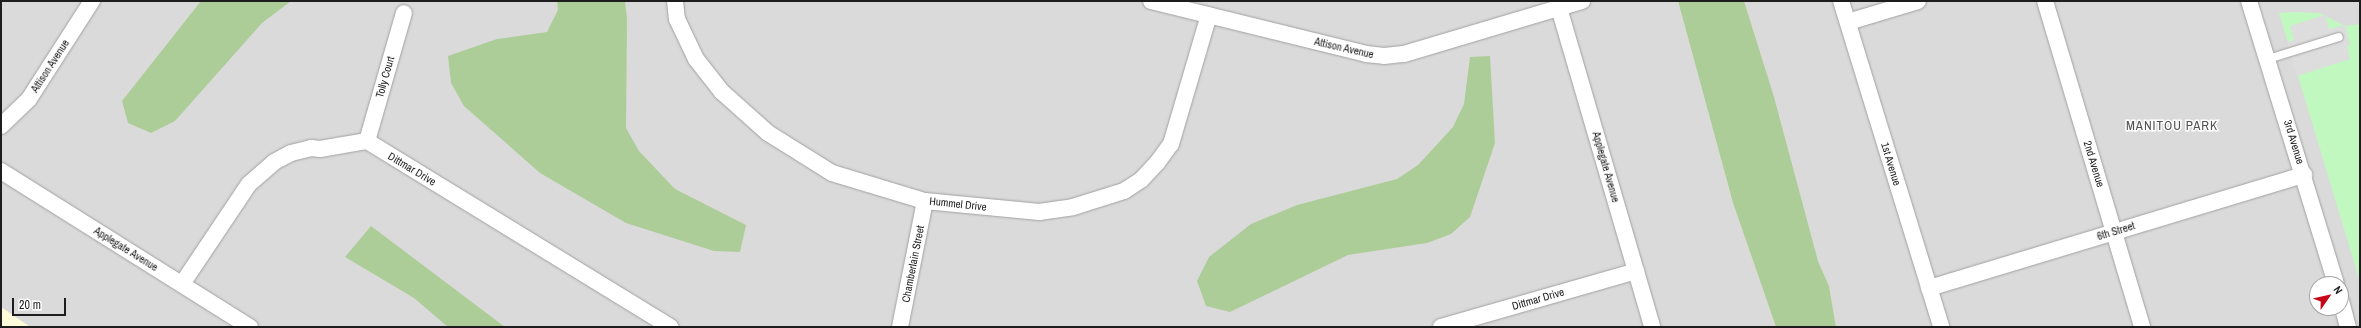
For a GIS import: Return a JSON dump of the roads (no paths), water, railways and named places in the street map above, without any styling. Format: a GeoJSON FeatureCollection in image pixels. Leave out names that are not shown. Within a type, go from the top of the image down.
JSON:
{"type":"FeatureCollection","features":[{"type":"Feature","properties":{"kind":"street","name":"Attison Avenue"},"geometry":{"type":"LineString","coordinates":[[1,126],[29,99],[92,1]]}},
{"type":"Feature","properties":{"kind":"street","name":"Hummel Drive"},"geometry":{"type":"LineString","coordinates":[[675,1],[678,19],[696,59],[722,92],[768,133],[832,173],[925,201],[1039,212],[1073,207],[1124,191],[1141,180],[1157,163],[1170,144],[1209,15]]}},
{"type":"Feature","properties":{"kind":"street","name":"Attison Avenue"},"geometry":{"type":"LineString","coordinates":[[1151,1],[1366,54],[1384,56],[1404,54],[1582,1]]}},
{"type":"Feature","properties":{"kind":"street","name":"1st Avenue"},"geometry":{"type":"LineString","coordinates":[[1841,1],[1941,327]]}},
{"type":"Feature","properties":{"kind":"street"},"geometry":{"type":"LineString","coordinates":[[1848,22],[1918,1]]}},
{"type":"Feature","properties":{"kind":"street","name":"2nd Avenue"},"geometry":{"type":"LineString","coordinates":[[2046,1],[2142,327]]}},
{"type":"Feature","properties":{"kind":"street","name":"3rd Avenue"},"geometry":{"type":"LineString","coordinates":[[2249,1],[2304,174],[2334,276]]}},
{"type":"Feature","properties":{"kind":"street","name":"Applegate Avenue"},"geometry":{"type":"LineString","coordinates":[[1559,8],[1652,327]]}},
{"type":"Feature","properties":{"kind":"street","name":"Tolly Court"},"geometry":{"type":"LineString","coordinates":[[367,141],[404,13]]}},
{"type":"Feature","properties":{"kind":"street"},"geometry":{"type":"LineString","coordinates":[[182,284],[249,184],[274,162],[291,153],[304,150],[367,141]]}},
{"type":"Feature","properties":{"kind":"street","name":"Dittmar Drive"},"geometry":{"type":"LineString","coordinates":[[367,141],[672,327]]}},
{"type":"Feature","properties":{"kind":"street","name":"Applegate Avenue"},"geometry":{"type":"LineString","coordinates":[[1,171],[250,327]]}},
{"type":"Feature","properties":{"kind":"street","name":"6th Street"},"geometry":{"type":"LineString","coordinates":[[1929,288],[2304,174]]}},
{"type":"Feature","properties":{"kind":"street","name":"Chamberlain Street"},"geometry":{"type":"LineString","coordinates":[[900,327],[925,201]]}},
{"type":"Feature","properties":{"kind":"street","name":"Dittmar Drive"},"geometry":{"type":"LineString","coordinates":[[1441,327],[1636,270]]}},
{"type":"Feature","properties":{"kind":"street"},"geometry":{"type":"LineString","coordinates":[[2345,316],[2348,327]]}},
{"type":"Feature","properties":{"kind":"lane"},"geometry":{"type":"LineString","coordinates":[[2268,59],[2339,37]]}},
{"type":"Feature","properties":{"kind":"district","name":"MANITOU PARK"},"geometry":{"type":"Point","coordinates":[2172,126]}}]}
